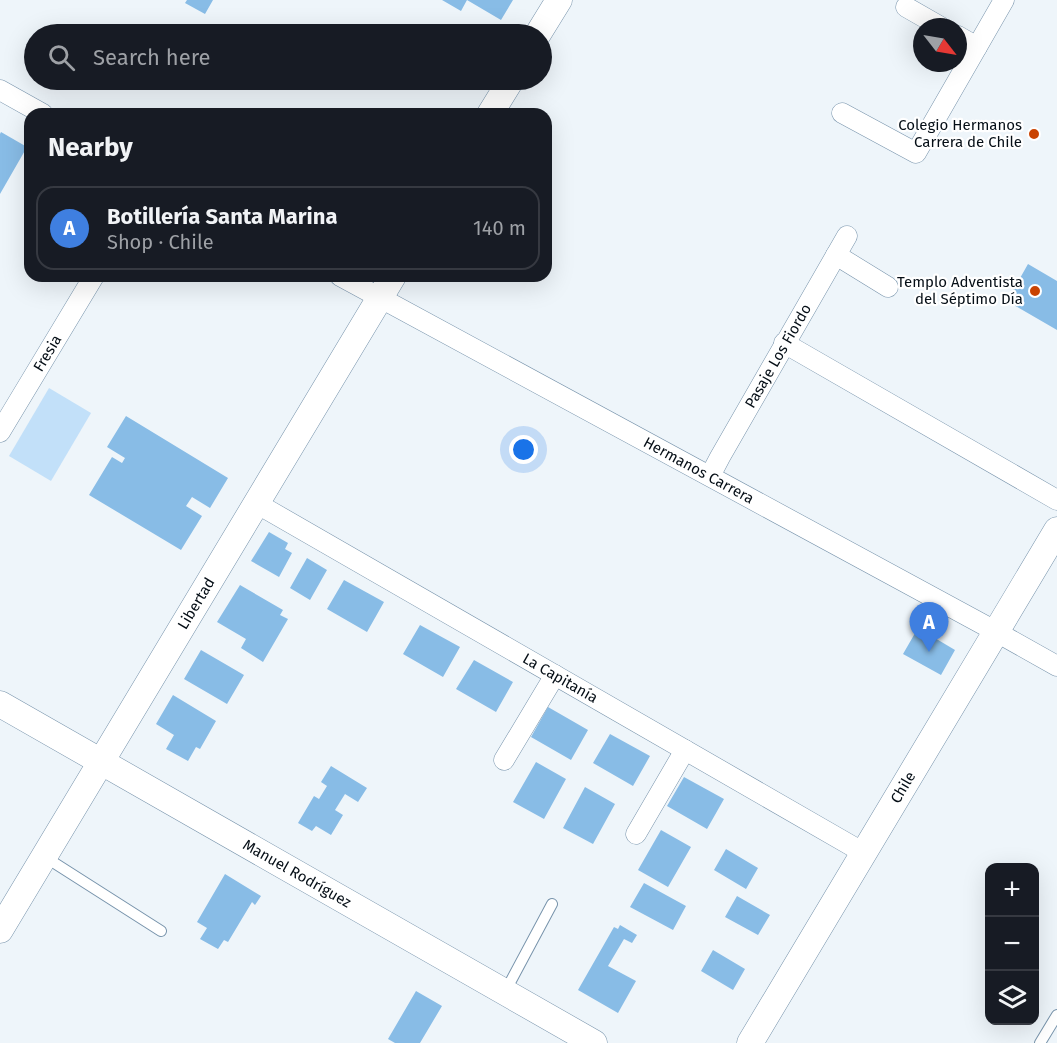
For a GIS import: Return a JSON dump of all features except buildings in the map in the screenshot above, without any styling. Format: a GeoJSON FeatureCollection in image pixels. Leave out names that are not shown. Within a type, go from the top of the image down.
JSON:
{"type":"FeatureCollection","features":[{"type":"Feature","properties":{"kind":"street"},"geometry":{"type":"LineString","coordinates":[[544,24],[559,0]]}},
{"type":"Feature","properties":{"kind":"street"},"geometry":{"type":"LineString","coordinates":[[842,113],[916,153],[1004,0]]}},
{"type":"Feature","properties":{"kind":"street"},"geometry":{"type":"LineString","coordinates":[[906,7],[925,18]]}},
{"type":"Feature","properties":{"kind":"street"},"geometry":{"type":"LineString","coordinates":[[967,41],[977,47]]}},
{"type":"Feature","properties":{"kind":"street"},"geometry":{"type":"LineString","coordinates":[[0,90],[32,108]]}},
{"type":"Feature","properties":{"kind":"street"},"geometry":{"type":"LineString","coordinates":[[494,108],[505,90]]}},
{"type":"Feature","properties":{"kind":"street","name":"Pasaje Los Fiordo"},"geometry":{"type":"LineString","coordinates":[[710,476],[847,236]]}},
{"type":"Feature","properties":{"kind":"street"},"geometry":{"type":"LineString","coordinates":[[836,255],[888,287]]}},
{"type":"Feature","properties":{"kind":"street","name":"Fresia"},"geometry":{"type":"LineString","coordinates":[[0,432],[90,282]]}},
{"type":"Feature","properties":{"kind":"street","name":"Hermanos Carrera"},"geometry":{"type":"LineString","coordinates":[[351,282],[1057,666]]}},
{"type":"Feature","properties":{"kind":"street","name":"Libertad"},"geometry":{"type":"LineString","coordinates":[[0,930],[389,282]]}},
{"type":"Feature","properties":{"kind":"street"},"geometry":{"type":"LineString","coordinates":[[784,343],[1057,500]]}},
{"type":"Feature","properties":{"kind":"street","name":"La Capitanía"},"geometry":{"type":"LineString","coordinates":[[256,503],[864,853]]}},
{"type":"Feature","properties":{"kind":"street","name":"Chile"},"geometry":{"type":"LineString","coordinates":[[750,1043],[1057,530]]}},
{"type":"Feature","properties":{"kind":"street"},"geometry":{"type":"LineString","coordinates":[[504,760],[555,675]]}},
{"type":"Feature","properties":{"kind":"street","name":"Manuel Rodríguez"},"geometry":{"type":"LineString","coordinates":[[0,704],[594,1043]]}},
{"type":"Feature","properties":{"kind":"street"},"geometry":{"type":"LineString","coordinates":[[636,834],[685,750]]}},
{"type":"Feature","properties":{"kind":"lane"},"geometry":{"type":"LineString","coordinates":[[44,856],[161,931]]}},
{"type":"Feature","properties":{"kind":"lane"},"geometry":{"type":"LineString","coordinates":[[505,992],[552,904]]}},
{"type":"Feature","properties":{"kind":"lane"},"geometry":{"type":"LineString","coordinates":[[1040,1043],[1057,1015]]}},
{"type":"Feature","properties":{"kind":"shaded area"},"geometry":{"type":"Polygon","coordinates":[[[49,388],[91,413],[51,481],[9,456],[49,388]]]}},
{"type":"Feature","properties":{"kind":"place","name":"Colegio Hermanos Carrera de Chile"},"geometry":{"type":"Point","coordinates":[1034,134]}},
{"type":"Feature","properties":{"kind":"place","name":"Templo Adventista del Séptimo Día"},"geometry":{"type":"Point","coordinates":[1035,291]}},
{"type":"Feature","properties":{"kind":"place","name":"Botillería Santa Marina"},"geometry":{"type":"Point","coordinates":[929,652]}}]}
